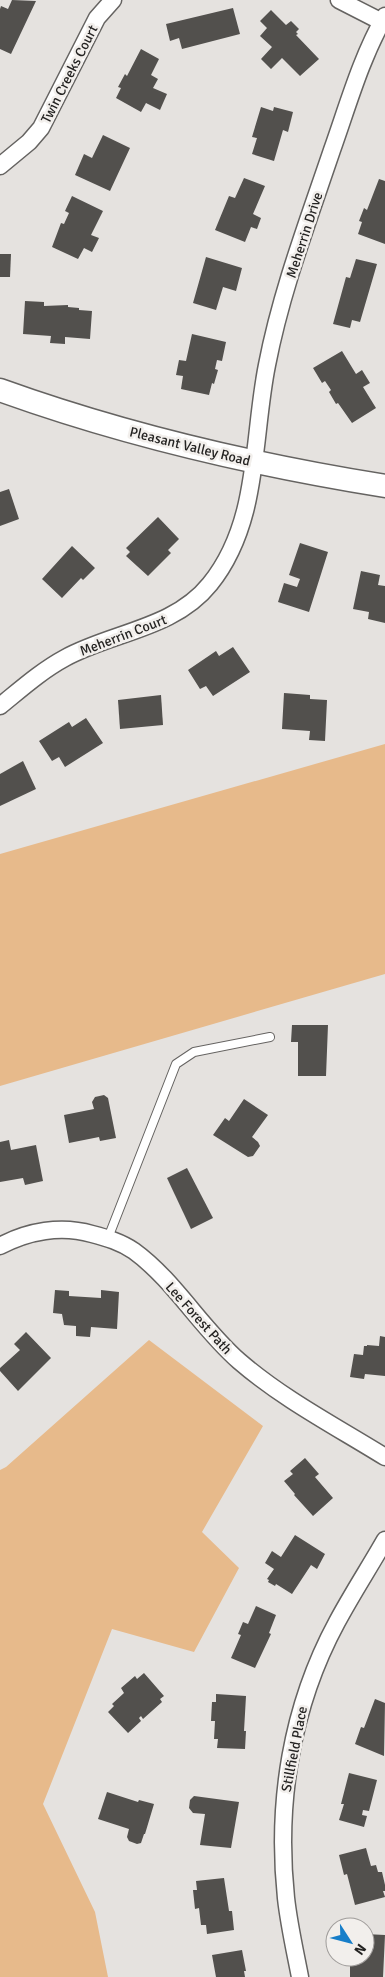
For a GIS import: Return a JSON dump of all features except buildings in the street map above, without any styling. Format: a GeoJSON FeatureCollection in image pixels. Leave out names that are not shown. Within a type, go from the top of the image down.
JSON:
{"type":"FeatureCollection","features":[{"type":"Feature","properties":{"kind":"main road","name":"Pleasant Valley Road"},"geometry":{"type":"LineString","coordinates":[[0,390],[93,421],[187,447],[253,462],[385,486]]}},
{"type":"Feature","properties":{"kind":"street","name":"Twin Creeks Court"},"geometry":{"type":"LineString","coordinates":[[0,166],[29,142],[41,128],[97,18],[113,0]]}},
{"type":"Feature","properties":{"kind":"street"},"geometry":{"type":"LineString","coordinates":[[339,0],[383,19]]}},
{"type":"Feature","properties":{"kind":"street","name":"Meherrin Drive"},"geometry":{"type":"LineString","coordinates":[[253,462],[266,368],[285,292],[368,50],[383,19]]}},
{"type":"Feature","properties":{"kind":"street","name":"Meherrin Court"},"geometry":{"type":"LineString","coordinates":[[0,706],[42,672],[65,658],[86,648],[174,615],[210,585],[229,557],[249,501],[253,462]]}},
{"type":"Feature","properties":{"kind":"street","name":"Lee Forest Path"},"geometry":{"type":"LineString","coordinates":[[0,1246],[20,1236],[50,1230],[82,1231],[108,1238],[134,1251],[155,1269],[216,1340],[257,1375],[293,1401],[385,1456]]}},
{"type":"Feature","properties":{"kind":"street","name":"Stillfield Place"},"geometry":{"type":"LineString","coordinates":[[300,1977],[286,1898],[283,1836],[286,1783],[294,1736],[314,1672],[336,1623],[385,1540]]}},
{"type":"Feature","properties":{"kind":"lane"},"geometry":{"type":"LineString","coordinates":[[108,1238],[176,1064],[194,1052],[270,1037]]}},
{"type":"Feature","properties":{"kind":"shaded area"},"geometry":{"type":"Polygon","coordinates":[[[385,744],[385,974],[0,1086],[0,854],[385,744]]]}},
{"type":"Feature","properties":{"kind":"shaded area"},"geometry":{"type":"Polygon","coordinates":[[[149,1340],[263,1426],[202,1532],[239,1568],[194,1652],[112,1629],[43,1804],[95,1912],[108,1977],[0,1977],[0,1470],[6,1467],[149,1340]]]}}]}
